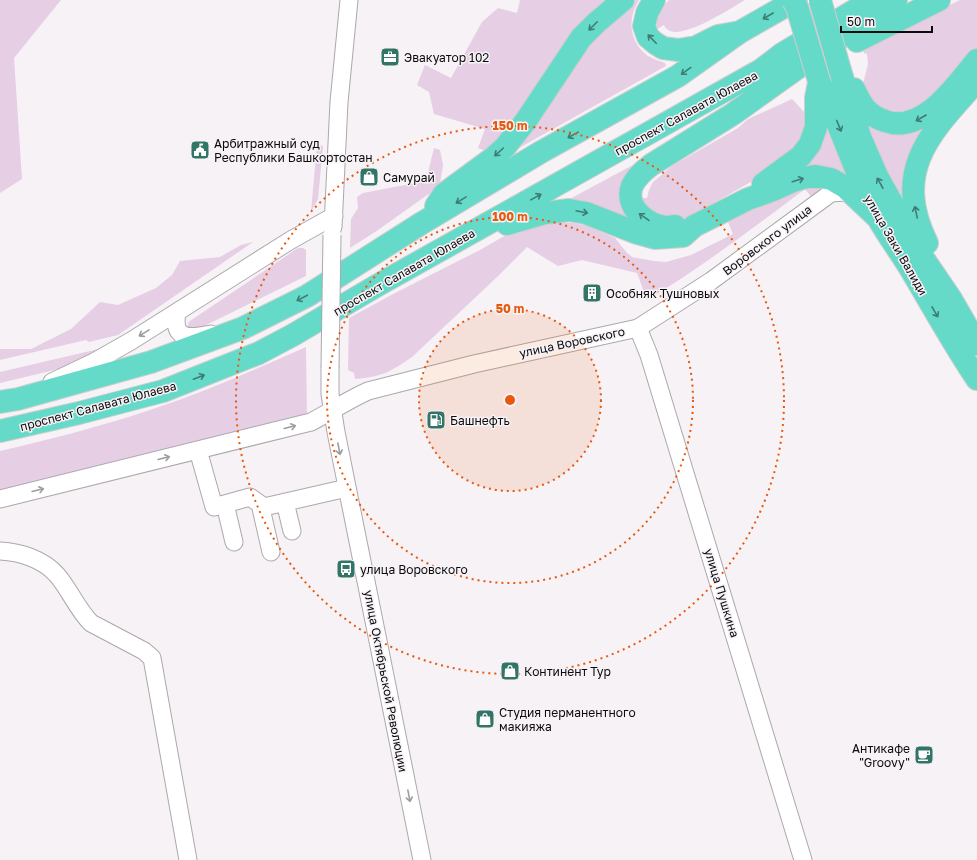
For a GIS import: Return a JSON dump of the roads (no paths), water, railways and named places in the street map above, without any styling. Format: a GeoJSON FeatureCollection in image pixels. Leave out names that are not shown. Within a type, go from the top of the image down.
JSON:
{"type":"FeatureCollection","features":[{"type":"Feature","properties":{"kind":"main road"},"geometry":{"type":"LineString","coordinates":[[422,223],[444,194],[505,148],[525,122],[581,38],[623,0]]}},
{"type":"Feature","properties":{"kind":"main road"},"geometry":{"type":"LineString","coordinates":[[654,0],[647,13],[644,26],[648,37],[654,43],[663,48],[678,50],[696,47],[718,36],[740,32]]}},
{"type":"Feature","properties":{"kind":"main road"},"geometry":{"type":"LineString","coordinates":[[748,199],[767,180],[802,156],[810,144],[816,127],[836,97],[840,70],[820,0]]}},
{"type":"Feature","properties":{"kind":"main road","name":"проспект Салавата Юлаева"},"geometry":{"type":"LineString","coordinates":[[0,431],[163,391],[259,353],[761,70],[782,54],[872,0]]}},
{"type":"Feature","properties":{"kind":"main road"},"geometry":{"type":"LineString","coordinates":[[694,226],[666,227],[654,224],[634,210],[630,198],[632,187],[640,174],[651,165],[733,114],[852,29],[896,0]]}},
{"type":"Feature","properties":{"kind":"main road"},"geometry":{"type":"LineString","coordinates":[[600,161],[642,154],[704,119],[883,27],[939,0]]}},
{"type":"Feature","properties":{"kind":"main road"},"geometry":{"type":"LineString","coordinates":[[9,400],[151,362],[243,328],[307,296],[422,223],[541,152],[678,76],[740,32],[796,2],[819,81],[816,98],[836,97],[862,104],[870,115],[890,123],[912,122],[928,113],[940,102],[977,60]]}},
{"type":"Feature","properties":{"kind":"main road"},"geometry":{"type":"LineString","coordinates":[[951,299],[941,273],[920,230],[913,198],[914,176],[921,153],[932,133],[977,81]]}},
{"type":"Feature","properties":{"kind":"main road","name":"улица Заки Валиди"},"geometry":{"type":"LineString","coordinates":[[836,97],[860,180],[878,219],[907,264],[956,349],[977,379]]}},
{"type":"Feature","properties":{"kind":"main road","name":"улица Заки Валиди"},"geometry":{"type":"LineString","coordinates":[[836,97],[860,137],[876,176],[921,255],[951,299],[977,344]]}},
{"type":"Feature","properties":{"kind":"main road"},"geometry":{"type":"LineString","coordinates":[[489,223],[510,224],[527,217],[570,210],[586,213],[637,233],[655,238],[683,236],[694,226],[748,199],[792,181],[815,176],[831,179],[845,187],[878,219]]}},
{"type":"Feature","properties":{"kind":"street","name":"улица Октябрьской Революции"},"geometry":{"type":"LineString","coordinates":[[349,0],[339,102],[332,235],[330,394],[347,488],[422,860]]}},
{"type":"Feature","properties":{"kind":"street","name":"Воровского улица"},"geometry":{"type":"LineString","coordinates":[[638,328],[711,281],[831,193],[845,192],[854,195]]}},
{"type":"Feature","properties":{"kind":"street"},"geometry":{"type":"LineString","coordinates":[[9,400],[94,362],[291,240],[334,216]]}},
{"type":"Feature","properties":{"kind":"street"},"geometry":{"type":"LineString","coordinates":[[177,312],[175,320],[176,328],[179,333],[185,336],[204,336],[243,328]]}},
{"type":"Feature","properties":{"kind":"street","name":"улица Воровского"},"geometry":{"type":"LineString","coordinates":[[0,499],[311,422],[333,411],[351,398],[368,391],[474,364],[638,328]]}},
{"type":"Feature","properties":{"kind":"street","name":"улица Пушкина"},"geometry":{"type":"LineString","coordinates":[[638,328],[649,355],[803,860]]}},
{"type":"Feature","properties":{"kind":"street"},"geometry":{"type":"LineString","coordinates":[[198,450],[214,507],[250,497],[264,507],[347,488]]}},
{"type":"Feature","properties":{"kind":"street"},"geometry":{"type":"LineString","coordinates":[[285,502],[292,531]]}},
{"type":"Feature","properties":{"kind":"street"},"geometry":{"type":"LineString","coordinates":[[225,504],[234,542]]}},
{"type":"Feature","properties":{"kind":"street"},"geometry":{"type":"LineString","coordinates":[[260,504],[271,552]]}},
{"type":"Feature","properties":{"kind":"street"},"geometry":{"type":"LineString","coordinates":[[0,551],[28,556],[45,565],[57,575],[85,617],[91,623],[144,651],[152,658],[188,860]]}},
{"type":"Feature","properties":{"kind":"place","name":"Эвакуатор 102"},"geometry":{"type":"Point","coordinates":[390,57]}},
{"type":"Feature","properties":{"kind":"place","name":"Арбитражный суд Республики Башкортостан"},"geometry":{"type":"Point","coordinates":[200,150]}},
{"type":"Feature","properties":{"kind":"place","name":"Самурай"},"geometry":{"type":"Point","coordinates":[369,177]}},
{"type":"Feature","properties":{"kind":"place","name":"Особняк Тушновых"},"geometry":{"type":"Point","coordinates":[592,293]}},
{"type":"Feature","properties":{"kind":"place","name":"Башнефть"},"geometry":{"type":"Point","coordinates":[436,420]}},
{"type":"Feature","properties":{"kind":"place","name":"улица Воровского"},"geometry":{"type":"Point","coordinates":[346,569]}},
{"type":"Feature","properties":{"kind":"place","name":"Континент Тур"},"geometry":{"type":"Point","coordinates":[510,671]}},
{"type":"Feature","properties":{"kind":"place","name":"Студия перманентного макияжа"},"geometry":{"type":"Point","coordinates":[485,719]}},
{"type":"Feature","properties":{"kind":"place","name":"Антикафе \"Groovy\""},"geometry":{"type":"Point","coordinates":[924,755]}}]}
